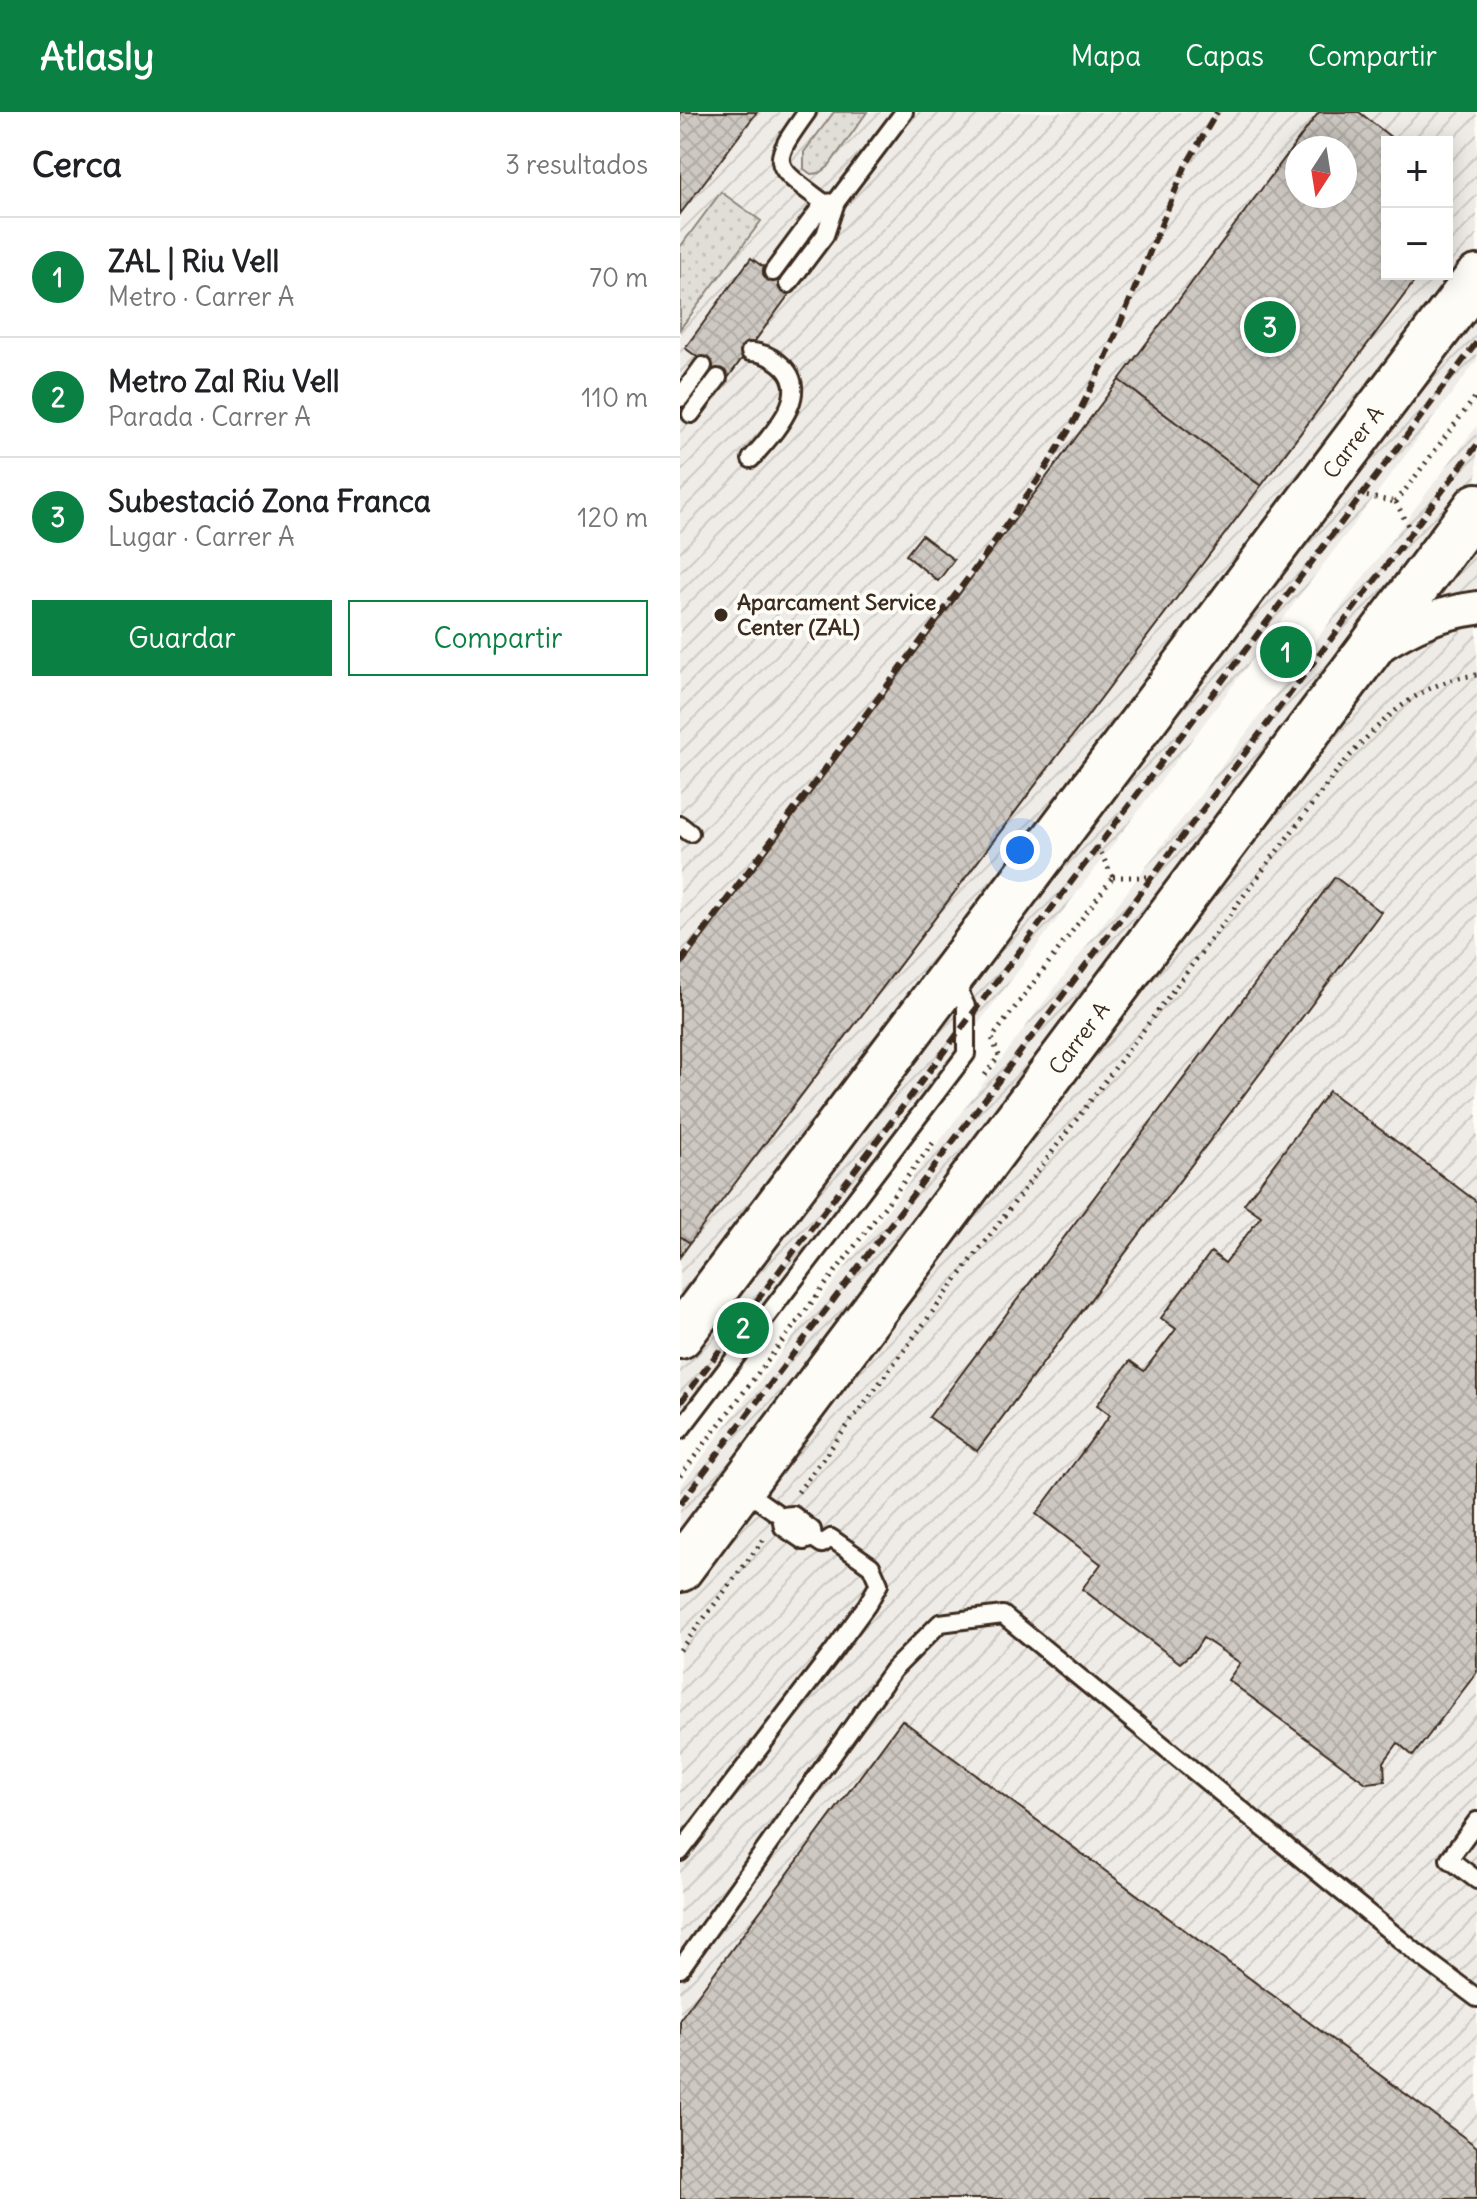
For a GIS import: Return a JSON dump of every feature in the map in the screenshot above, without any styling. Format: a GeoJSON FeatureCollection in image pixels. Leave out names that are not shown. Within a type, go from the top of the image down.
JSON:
{"type":"FeatureCollection","features":[{"type":"Feature","properties":{"kind":"main road","name":"Carrer A"},"geometry":{"type":"LineString","coordinates":[[680,1336],[1477,278]]}},
{"type":"Feature","properties":{"kind":"main road","name":"Carrer A"},"geometry":{"type":"LineString","coordinates":[[680,1569],[1477,506]]}},
{"type":"Feature","properties":{"kind":"street"},"geometry":{"type":"LineString","coordinates":[[1367,653],[1446,612],[1477,608]]}},
{"type":"Feature","properties":{"kind":"lane"},"geometry":{"type":"LineString","coordinates":[[807,112],[782,145],[780,165],[785,174],[807,191],[830,202]]}},
{"type":"Feature","properties":{"kind":"lane"},"geometry":{"type":"LineString","coordinates":[[773,272],[904,112]]}},
{"type":"Feature","properties":{"kind":"lane"},"geometry":{"type":"LineString","coordinates":[[788,284],[825,235],[830,202]]}},
{"type":"Feature","properties":{"kind":"lane"},"geometry":{"type":"LineString","coordinates":[[750,352],[770,357],[783,366],[793,389],[786,416],[751,459]]}},
{"type":"Feature","properties":{"kind":"lane"},"geometry":{"type":"LineString","coordinates":[[680,398],[703,366]]}},
{"type":"Feature","properties":{"kind":"lane"},"geometry":{"type":"LineString","coordinates":[[691,414],[718,378]]}},
{"type":"Feature","properties":{"kind":"lane"},"geometry":{"type":"LineString","coordinates":[[680,1430],[966,1054],[966,1006],[952,975]]}},
{"type":"Feature","properties":{"kind":"lane"},"geometry":{"type":"LineString","coordinates":[[680,1852],[841,1641],[879,1584],[871,1566],[831,1538],[817,1541],[812,1530],[793,1515],[781,1516],[741,1488]]}},
{"type":"Feature","properties":{"kind":"lane"},"geometry":{"type":"LineString","coordinates":[[680,1969],[893,1670],[940,1623],[1003,1615],[1418,1954],[1477,1998]]}},
{"type":"Feature","properties":{"kind":"lane"},"geometry":{"type":"LineString","coordinates":[[1477,1821],[1449,1859],[1477,1880]]}},
{"type":"Feature","properties":{"kind":"path"},"geometry":{"type":"LineString","coordinates":[[1396,502],[1477,395]]}},
{"type":"Feature","properties":{"kind":"path"},"geometry":{"type":"LineString","coordinates":[[680,1650],[1337,771],[1366,737],[1400,706],[1429,688],[1463,676],[1477,675]]}},
{"type":"Feature","properties":{"kind":"shaded area"},"geometry":{"type":"Polygon","coordinates":[[[680,112],[1477,112],[1477,360],[680,1421],[680,112]]]}},
{"type":"Feature","properties":{"kind":"shaded area"},"geometry":{"type":"Polygon","coordinates":[[[834,112],[867,112],[828,167],[820,173],[811,174],[804,169],[804,152],[834,112]]]}},
{"type":"Feature","properties":{"kind":"shaded area"},"geometry":{"type":"Polygon","coordinates":[[[721,192],[761,221],[680,329],[680,247],[721,192]]]}},
{"type":"Feature","properties":{"kind":"shaded area"},"geometry":{"type":"Polygon","coordinates":[[[1477,426],[1477,2199],[680,2199],[680,1487],[1477,426]]]}},
{"type":"Feature","properties":{"kind":"building"},"geometry":{"type":"Polygon","coordinates":[[[680,112],[757,112],[680,214],[680,112]]]}},
{"type":"Feature","properties":{"kind":"building"},"geometry":{"type":"Polygon","coordinates":[[[1319,112],[1359,112],[1389,136],[1381,136],[1381,280],[1416,280],[1261,486],[1119,380],[1285,158],[1285,208],[1357,208],[1357,136],[1301,136],[1319,112]]]}},
{"type":"Feature","properties":{"kind":"building"},"geometry":{"type":"Polygon","coordinates":[[[751,258],[793,289],[727,379],[685,348],[751,258]]]}},
{"type":"Feature","properties":{"kind":"building"},"geometry":{"type":"Polygon","coordinates":[[[1119,380],[1261,486],[690,1243],[680,1236],[680,968],[1119,380]]]}},
{"type":"Feature","properties":{"kind":"building"},"geometry":{"type":"Polygon","coordinates":[[[922,535],[954,560],[938,581],[906,555],[922,535]]]}},
{"type":"Feature","properties":{"kind":"building"},"geometry":{"type":"Polygon","coordinates":[[[1335,877],[1381,912],[977,1451],[929,1417],[1335,877]]]}},
{"type":"Feature","properties":{"kind":"building"},"geometry":{"type":"Polygon","coordinates":[[[1329,1091],[1477,1202],[1477,1672],[1413,1756],[1398,1743],[1384,1762],[1385,1781],[1366,1783],[1228,1680],[1240,1663],[1203,1638],[1180,1663],[1082,1589],[1101,1564],[1036,1514],[1110,1415],[1097,1405],[1130,1361],[1144,1371],[1176,1329],[1161,1318],[1211,1252],[1225,1263],[1261,1216],[1244,1204],[1329,1091]]]}},
{"type":"Feature","properties":{"kind":"building"},"geometry":{"type":"Polygon","coordinates":[[[680,1236],[690,1243],[680,1257],[680,1236]]]}},
{"type":"Feature","properties":{"kind":"building"},"geometry":{"type":"Polygon","coordinates":[[[902,1720],[1477,2147],[1477,2199],[680,2199],[680,2019],[902,1720]]]}},
{"type":"Feature","properties":{"kind":"railway"},"geometry":{"type":"LineString","coordinates":[[680,962],[980,562],[1044,471],[1074,422],[1106,358],[1185,167],[1217,112]]}},
{"type":"Feature","properties":{"kind":"railway"},"geometry":{"type":"LineString","coordinates":[[680,1403],[1477,342]]}},
{"type":"Feature","properties":{"kind":"railway"},"geometry":{"type":"LineString","coordinates":[[680,1504],[1477,445]]}},
{"type":"Feature","properties":{"kind":"place","name":"Subestació Zona Franca"},"geometry":{"type":"Point","coordinates":[1270,327]}},
{"type":"Feature","properties":{"kind":"place","name":"Aparcament Service Center (ZAL)"},"geometry":{"type":"Point","coordinates":[721,615]}},
{"type":"Feature","properties":{"kind":"place","name":"ZAL | Riu Vell"},"geometry":{"type":"Point","coordinates":[1286,652]}},
{"type":"Feature","properties":{"kind":"place","name":"Metro Zal Riu Vell"},"geometry":{"type":"Point","coordinates":[743,1328]}}]}
